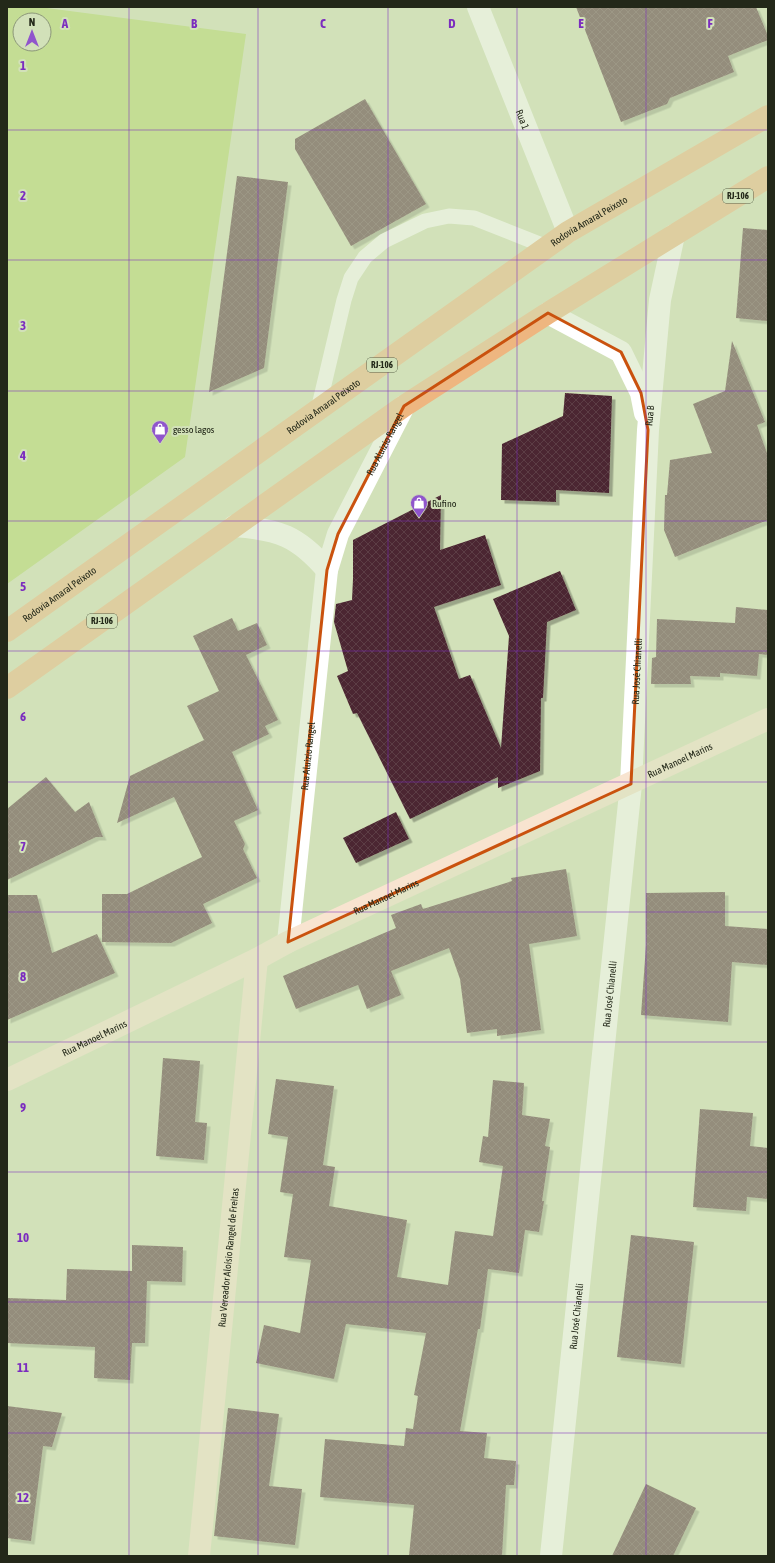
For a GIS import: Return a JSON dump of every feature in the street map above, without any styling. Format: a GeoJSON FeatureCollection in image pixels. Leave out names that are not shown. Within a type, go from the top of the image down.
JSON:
{"type":"FeatureCollection","features":[{"type":"Feature","properties":{"kind":"highway","name":"Rodovia Amaral Peixoto"},"geometry":{"type":"LineString","coordinates":[[7,631],[568,232],[768,116]]}},
{"type":"Feature","properties":{"kind":"highway","name":"RJ-106"},"geometry":{"type":"LineString","coordinates":[[7,688],[404,406],[548,313],[768,177]]}},
{"type":"Feature","properties":{"kind":"main road","name":"Rua Manoel Marins"},"geometry":{"type":"LineString","coordinates":[[7,1080],[257,959],[288,942],[631,784],[768,719]]}},
{"type":"Feature","properties":{"kind":"main road","name":"Rua Vereador Aloísio Rangel de Freitas"},"geometry":{"type":"LineString","coordinates":[[199,1556],[257,959]]}},
{"type":"Feature","properties":{"kind":"street","name":"Rua 1"},"geometry":{"type":"LineString","coordinates":[[478,7],[568,232]]}},
{"type":"Feature","properties":{"kind":"street","name":"Rua B"},"geometry":{"type":"LineString","coordinates":[[648,430],[660,300],[674,235]]}},
{"type":"Feature","properties":{"kind":"street","name":"Rua B"},"geometry":{"type":"LineString","coordinates":[[548,313],[621,352],[642,393],[648,430]]}},
{"type":"Feature","properties":{"kind":"street","name":"Rua Aluizio Rangel"},"geometry":{"type":"LineString","coordinates":[[288,942],[327,570],[338,534],[404,406]]}},
{"type":"Feature","properties":{"kind":"street","name":"Rua José Chianelli"},"geometry":{"type":"LineString","coordinates":[[551,1556],[631,784],[648,430]]}},
{"type":"Feature","properties":{"kind":"street"},"geometry":{"type":"LineString","coordinates":[[234,526],[258,528],[278,533],[297,541],[313,554],[327,570]]}},
{"type":"Feature","properties":{"kind":"lane"},"geometry":{"type":"LineString","coordinates":[[318,410],[344,300],[351,278],[365,257],[384,241],[425,221],[449,216],[474,218],[547,247]]}},
{"type":"Feature","properties":{"kind":"highlighted area"},"geometry":{"type":"Polygon","coordinates":[[[548,313],[621,352],[641,393],[648,430],[631,784],[288,942],[327,570],[338,534],[404,406],[548,313]]]}},
{"type":"Feature","properties":{"kind":"green space"},"geometry":{"type":"Polygon","coordinates":[[[7,7],[39,7],[246,34],[185,457],[7,584],[7,7]]]}},
{"type":"Feature","properties":{"kind":"building"},"geometry":{"type":"Polygon","coordinates":[[[576,7],[756,7],[768,36],[768,40],[728,56],[734,72],[670,98],[667,104],[621,122],[576,7]]]}},
{"type":"Feature","properties":{"kind":"building"},"geometry":{"type":"Polygon","coordinates":[[[365,99],[426,204],[351,246],[295,149],[295,139],[365,99]]]}},
{"type":"Feature","properties":{"kind":"building"},"geometry":{"type":"Polygon","coordinates":[[[237,176],[288,182],[264,368],[209,392],[237,176]]]}},
{"type":"Feature","properties":{"kind":"building"},"geometry":{"type":"Polygon","coordinates":[[[743,228],[768,230],[768,321],[736,318],[743,228]]]}},
{"type":"Feature","properties":{"kind":"building"},"geometry":{"type":"Polygon","coordinates":[[[732,341],[765,422],[757,425],[768,456],[768,520],[675,557],[664,530],[665,495],[667,495],[670,460],[712,453],[693,404],[725,391],[732,341]]]}},
{"type":"Feature","properties":{"kind":"building"},"geometry":{"type":"Polygon","coordinates":[[[565,393],[612,396],[609,493],[556,490],[556,502],[501,500],[502,444],[563,416],[565,393]]]}},
{"type":"Feature","properties":{"kind":"building"},"geometry":{"type":"Polygon","coordinates":[[[441,495],[440,550],[485,535],[501,585],[434,607],[459,679],[470,675],[501,748],[509,636],[493,599],[560,571],[576,610],[547,622],[543,698],[541,698],[540,771],[498,788],[498,777],[410,819],[357,713],[353,714],[337,676],[348,671],[334,622],[336,604],[352,600],[353,540],[441,495]]]}},
{"type":"Feature","properties":{"kind":"building"},"geometry":{"type":"Polygon","coordinates":[[[736,607],[768,610],[768,655],[759,654],[757,676],[720,673],[720,677],[690,676],[691,684],[651,684],[652,658],[656,657],[657,619],[735,623],[736,607]]]}},
{"type":"Feature","properties":{"kind":"building"},"geometry":{"type":"Polygon","coordinates":[[[232,618],[238,631],[257,623],[267,645],[246,655],[278,720],[265,726],[269,734],[232,752],[258,810],[234,821],[245,844],[243,849],[257,878],[203,904],[212,923],[171,943],[102,942],[102,894],[127,894],[202,857],[174,797],[117,823],[130,776],[204,740],[187,706],[219,691],[193,636],[232,618]]]}},
{"type":"Feature","properties":{"kind":"building"},"geometry":{"type":"Polygon","coordinates":[[[46,777],[75,812],[89,802],[103,837],[96,837],[7,880],[7,809],[46,777]]]}},
{"type":"Feature","properties":{"kind":"building"},"geometry":{"type":"Polygon","coordinates":[[[396,812],[409,839],[356,863],[343,838],[396,812]]]}},
{"type":"Feature","properties":{"kind":"building"},"geometry":{"type":"Polygon","coordinates":[[[566,869],[577,936],[529,944],[541,1030],[497,1036],[497,1029],[467,1033],[460,979],[449,948],[391,971],[401,995],[367,1009],[358,985],[296,1009],[283,976],[396,928],[391,915],[421,904],[423,909],[512,881],[511,878],[566,869]]]}},
{"type":"Feature","properties":{"kind":"building"},"geometry":{"type":"Polygon","coordinates":[[[725,892],[725,926],[768,929],[768,965],[732,962],[728,1022],[641,1015],[646,945],[646,893],[725,892]]]}},
{"type":"Feature","properties":{"kind":"building"},"geometry":{"type":"Polygon","coordinates":[[[7,895],[37,895],[52,953],[97,934],[115,973],[7,1020],[7,895]]]}},
{"type":"Feature","properties":{"kind":"building"},"geometry":{"type":"Polygon","coordinates":[[[163,1058],[200,1061],[195,1122],[207,1123],[204,1160],[156,1156],[163,1058]]]}},
{"type":"Feature","properties":{"kind":"building"},"geometry":{"type":"Polygon","coordinates":[[[276,1079],[334,1086],[323,1165],[335,1167],[329,1206],[407,1220],[397,1277],[448,1285],[455,1231],[493,1236],[503,1166],[479,1162],[483,1136],[488,1137],[493,1080],[524,1083],[522,1115],[550,1119],[545,1146],[550,1147],[539,1232],[525,1230],[519,1273],[488,1269],[480,1329],[478,1329],[460,1431],[487,1433],[484,1458],[516,1461],[514,1485],[506,1485],[502,1556],[409,1556],[414,1505],[320,1497],[325,1439],[404,1446],[406,1428],[413,1429],[418,1396],[414,1395],[426,1333],[346,1324],[334,1379],[256,1363],[264,1325],[300,1333],[311,1260],[284,1257],[293,1194],[280,1192],[288,1137],[268,1134],[276,1079]]]}},
{"type":"Feature","properties":{"kind":"building"},"geometry":{"type":"Polygon","coordinates":[[[700,1109],[753,1113],[750,1146],[768,1148],[768,1199],[747,1197],[746,1211],[693,1207],[700,1109]]]}},
{"type":"Feature","properties":{"kind":"building"},"geometry":{"type":"Polygon","coordinates":[[[631,1235],[694,1242],[681,1364],[617,1357],[631,1235]]]}},
{"type":"Feature","properties":{"kind":"building"},"geometry":{"type":"Polygon","coordinates":[[[132,1245],[183,1247],[182,1282],[147,1281],[145,1343],[132,1343],[130,1380],[94,1378],[95,1347],[7,1343],[7,1298],[66,1300],[67,1269],[132,1271],[132,1245]]]}},
{"type":"Feature","properties":{"kind":"building"},"geometry":{"type":"Polygon","coordinates":[[[7,1406],[62,1413],[52,1447],[43,1446],[31,1541],[7,1538],[7,1406]]]}},
{"type":"Feature","properties":{"kind":"building"},"geometry":{"type":"Polygon","coordinates":[[[228,1408],[279,1414],[269,1486],[302,1489],[295,1545],[214,1536],[228,1408]]]}},
{"type":"Feature","properties":{"kind":"building"},"geometry":{"type":"Polygon","coordinates":[[[646,1484],[696,1508],[673,1556],[612,1556],[646,1484]]]}},
{"type":"Feature","properties":{"kind":"place","name":"gesso lagos"},"geometry":{"type":"Point","coordinates":[160,444]}},
{"type":"Feature","properties":{"kind":"place","name":"Rufino"},"geometry":{"type":"Point","coordinates":[419,518]}}]}
